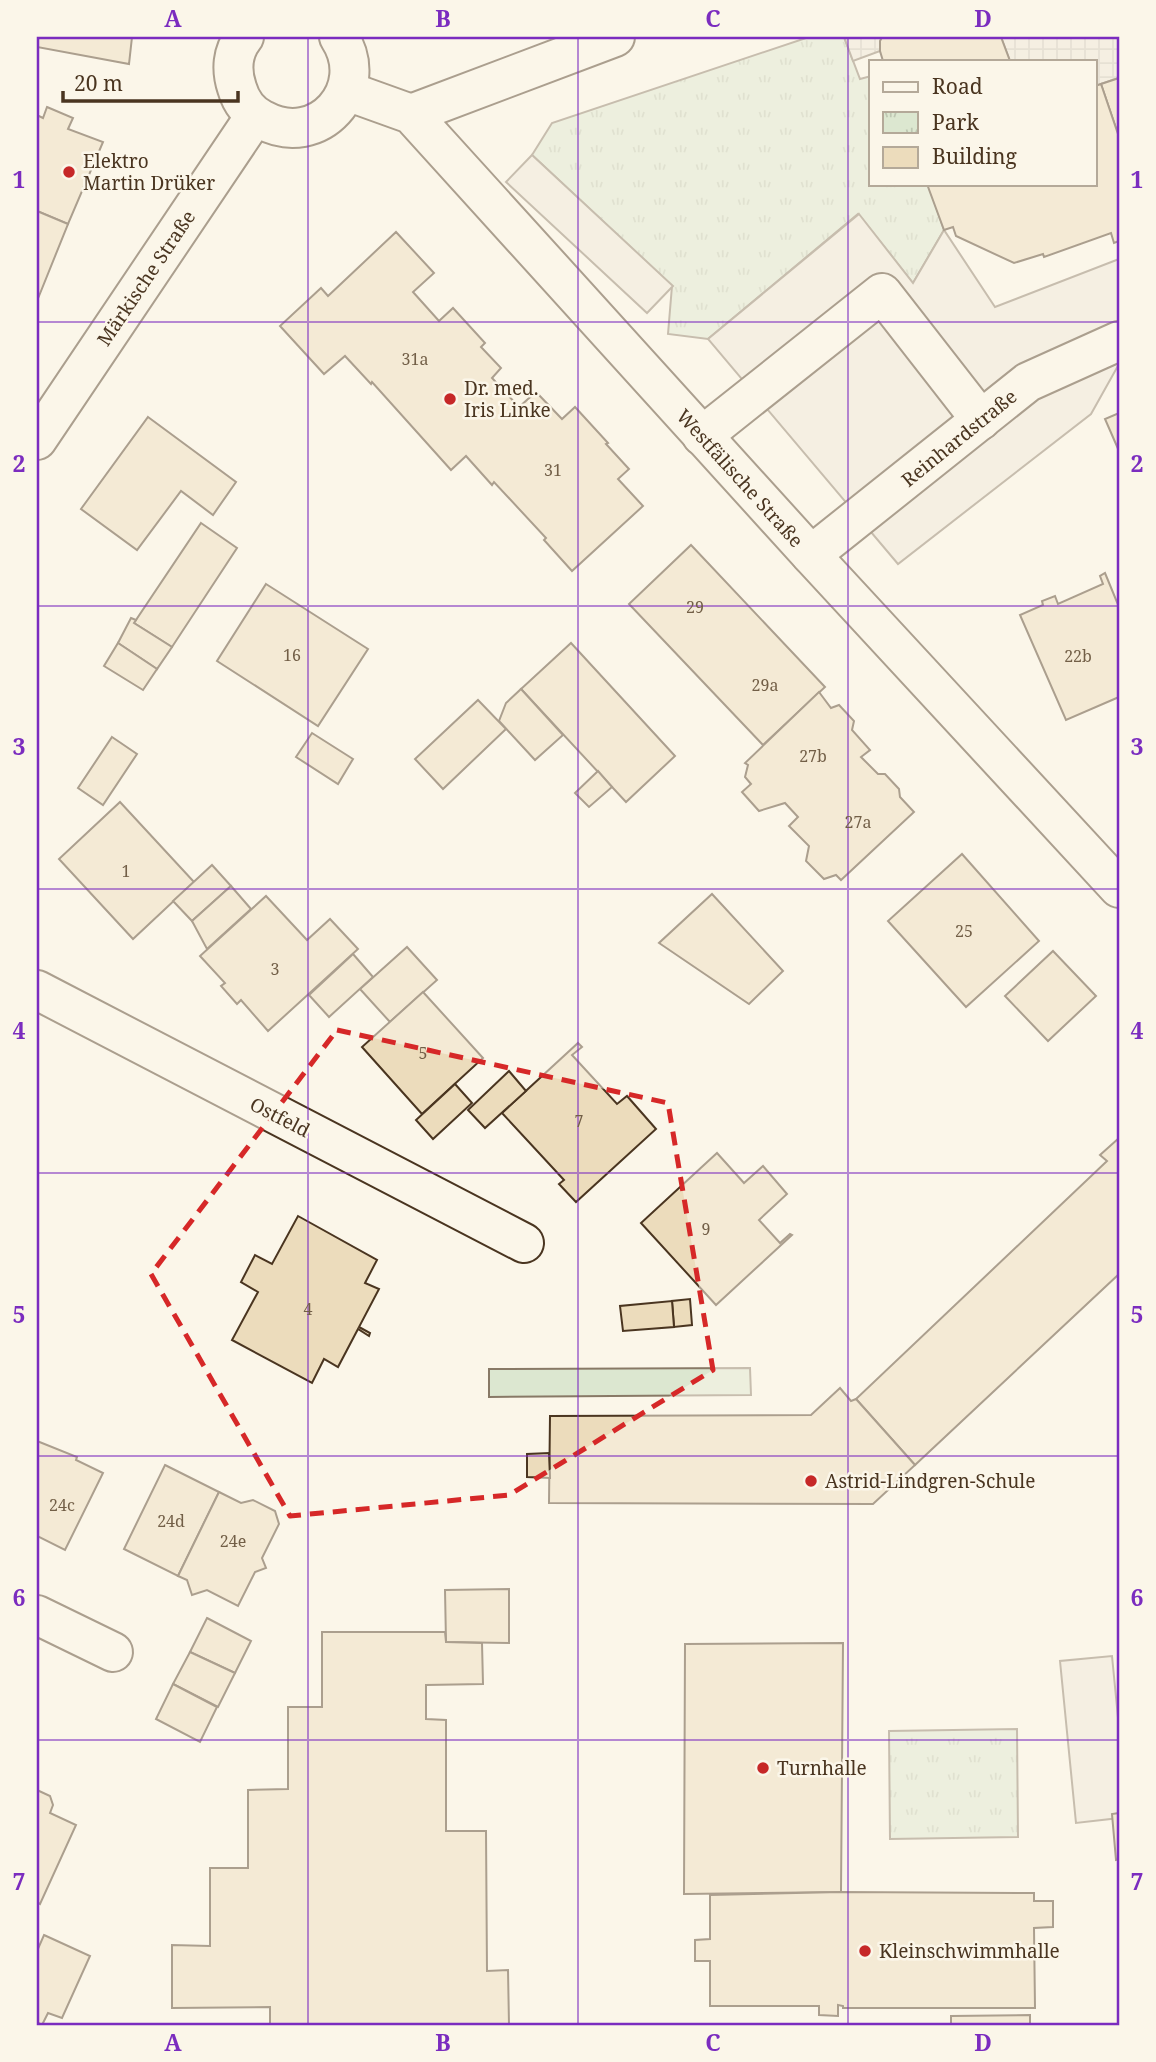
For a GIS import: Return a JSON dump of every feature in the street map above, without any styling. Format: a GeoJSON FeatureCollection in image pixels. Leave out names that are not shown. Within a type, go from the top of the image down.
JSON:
{"type":"FeatureCollection","features":[{"type":"Feature","properties":{"kind":"street"},"geometry":{"type":"LineString","coordinates":[[244,37],[236,49],[232,73],[239,97],[255,116],[274,127],[296,129],[317,123],[335,110],[347,91],[351,69],[346,47],[339,37]]}},
{"type":"Feature","properties":{"kind":"street"},"geometry":{"type":"LineString","coordinates":[[411,114],[615,37]]}},
{"type":"Feature","properties":{"kind":"street","name":"Westfälische Straße"},"geometry":{"type":"LineString","coordinates":[[347,91],[411,114],[702,436],[1119,888]]}},
{"type":"Feature","properties":{"kind":"street","name":"Märkische Straße"},"geometry":{"type":"LineString","coordinates":[[37,440],[255,116]]}},
{"type":"Feature","properties":{"kind":"street"},"geometry":{"type":"LineString","coordinates":[[702,436],[882,293],[981,420]]}},
{"type":"Feature","properties":{"kind":"street","name":"Reinhardstraße"},"geometry":{"type":"LineString","coordinates":[[811,555],[1028,382],[1119,341]]}},
{"type":"Feature","properties":{"kind":"street","name":"Ostfeld"},"geometry":{"type":"LineString","coordinates":[[37,990],[524,1243]]}},
{"type":"Feature","properties":{"kind":"street"},"geometry":{"type":"LineString","coordinates":[[37,1615],[113,1652]]}},
{"type":"Feature","properties":{"kind":"highlighted area"},"geometry":{"type":"Polygon","coordinates":[[[337,1030],[668,1103],[713,1370],[509,1495],[290,1516],[151,1274],[337,1030]]]}},
{"type":"Feature","properties":{"kind":"green space"},"geometry":{"type":"Polygon","coordinates":[[[809,37],[844,37],[860,79],[869,77],[869,186],[929,186],[944,230],[913,283],[858,214],[708,339],[668,334],[672,286],[532,155],[552,123],[809,37]]]}},
{"type":"Feature","properties":{"kind":"green space"},"geometry":{"type":"Polygon","coordinates":[[[750,1368],[751,1395],[489,1397],[489,1369],[750,1368]]]}},
{"type":"Feature","properties":{"kind":"green space"},"geometry":{"type":"Polygon","coordinates":[[[1017,1729],[1018,1837],[890,1839],[889,1731],[1017,1729]]]}},
{"type":"Feature","properties":{"kind":"shaded area"},"geometry":{"type":"Polygon","coordinates":[[[844,37],[882,37],[880,51],[853,61],[844,37]]]}},
{"type":"Feature","properties":{"kind":"shaded area"},"geometry":{"type":"Polygon","coordinates":[[[1001,37],[1119,37],[1119,78],[1096,86],[1096,60],[1010,60],[1001,37]]]}},
{"type":"Feature","properties":{"kind":"shaded area"},"geometry":{"type":"Polygon","coordinates":[[[532,155],[673,286],[647,313],[506,182],[532,155]]]}},
{"type":"Feature","properties":{"kind":"shaded area"},"geometry":{"type":"Polygon","coordinates":[[[859,214],[913,283],[944,230],[995,307],[1119,259],[1119,364],[1091,414],[898,564],[708,339],[859,214]]]}},
{"type":"Feature","properties":{"kind":"shaded area"},"geometry":{"type":"Polygon","coordinates":[[[1112,1656],[1119,1728],[1119,1818],[1076,1823],[1060,1661],[1112,1656]]]}},
{"type":"Feature","properties":{"kind":"building"},"geometry":{"type":"Polygon","coordinates":[[[37,37],[132,37],[129,64],[37,47],[37,37]]]}},
{"type":"Feature","properties":{"kind":"building"},"geometry":{"type":"Polygon","coordinates":[[[882,37],[1001,37],[1010,60],[883,60],[880,41],[882,37]]]}},
{"type":"Feature","properties":{"kind":"building"},"geometry":{"type":"Polygon","coordinates":[[[1119,78],[1119,137],[1101,84],[1119,78]]]}},
{"type":"Feature","properties":{"kind":"building"},"geometry":{"type":"Polygon","coordinates":[[[1101,84],[1119,137],[1119,241],[1114,243],[1111,233],[1044,257],[1043,254],[1014,263],[956,236],[953,227],[944,230],[928,186],[1096,186],[1096,86],[1101,84]]]}},
{"type":"Feature","properties":{"kind":"building"},"geometry":{"type":"Polygon","coordinates":[[[47,107],[73,118],[68,129],[103,142],[68,224],[37,211],[37,115],[43,118],[47,107]]]}},
{"type":"Feature","properties":{"kind":"building"},"geometry":{"type":"Polygon","coordinates":[[[37,211],[68,224],[37,301],[37,211]]]}},
{"type":"Feature","properties":{"kind":"building","name":"Dr. med. Iris Linke"},"geometry":{"type":"Polygon","coordinates":[[[396,232],[434,273],[413,292],[439,321],[453,308],[485,343],[481,347],[501,368],[492,378],[519,407],[536,392],[562,419],[575,407],[629,469],[618,479],[643,506],[572,571],[544,540],[546,538],[466,456],[451,470],[345,356],[324,374],[280,326],[321,288],[328,296],[396,232]]]}},
{"type":"Feature","properties":{"kind":"building"},"geometry":{"type":"Polygon","coordinates":[[[1119,413],[1119,451],[1105,419],[1119,413]]]}},
{"type":"Feature","properties":{"kind":"building"},"geometry":{"type":"Polygon","coordinates":[[[148,417],[236,482],[213,515],[181,491],[137,550],[81,509],[148,417]]]}},
{"type":"Feature","properties":{"kind":"building"},"geometry":{"type":"Polygon","coordinates":[[[201,523],[237,548],[172,647],[134,623],[201,523]]]}},
{"type":"Feature","properties":{"kind":"building"},"geometry":{"type":"Polygon","coordinates":[[[691,545],[825,687],[763,745],[629,604],[691,545]]]}},
{"type":"Feature","properties":{"kind":"building"},"geometry":{"type":"Polygon","coordinates":[[[1105,573],[1119,607],[1119,697],[1066,720],[1020,615],[1043,605],[1042,601],[1055,596],[1058,604],[1103,584],[1100,576],[1105,573]]]}},
{"type":"Feature","properties":{"kind":"building"},"geometry":{"type":"Polygon","coordinates":[[[266,584],[368,649],[318,726],[217,661],[266,584]]]}},
{"type":"Feature","properties":{"kind":"building"},"geometry":{"type":"Polygon","coordinates":[[[131,618],[136,620],[134,623],[172,647],[157,669],[118,643],[131,618]]]}},
{"type":"Feature","properties":{"kind":"building"},"geometry":{"type":"Polygon","coordinates":[[[118,643],[157,669],[143,690],[104,666],[118,643]]]}},
{"type":"Feature","properties":{"kind":"building"},"geometry":{"type":"Polygon","coordinates":[[[571,643],[675,756],[626,802],[521,689],[571,643]]]}},
{"type":"Feature","properties":{"kind":"building"},"geometry":{"type":"Polygon","coordinates":[[[521,689],[563,735],[535,760],[499,721],[506,703],[521,689]]]}},
{"type":"Feature","properties":{"kind":"building"},"geometry":{"type":"Polygon","coordinates":[[[819,692],[831,708],[839,705],[854,721],[852,730],[870,750],[861,757],[878,774],[885,774],[914,812],[841,880],[836,875],[824,879],[806,861],[809,846],[789,826],[798,817],[785,803],[759,811],[742,792],[751,784],[745,777],[748,765],[745,763],[819,692]]]}},
{"type":"Feature","properties":{"kind":"building"},"geometry":{"type":"Polygon","coordinates":[[[478,700],[506,729],[443,789],[415,759],[478,700]]]}},
{"type":"Feature","properties":{"kind":"building"},"geometry":{"type":"Polygon","coordinates":[[[312,733],[353,759],[338,784],[296,757],[312,733]]]}},
{"type":"Feature","properties":{"kind":"building"},"geometry":{"type":"Polygon","coordinates":[[[112,737],[137,754],[103,805],[78,788],[112,737]]]}},
{"type":"Feature","properties":{"kind":"building"},"geometry":{"type":"Polygon","coordinates":[[[598,771],[612,787],[589,807],[575,793],[598,771]]]}},
{"type":"Feature","properties":{"kind":"building"},"geometry":{"type":"Polygon","coordinates":[[[120,802],[194,882],[133,939],[59,859],[120,802]]]}},
{"type":"Feature","properties":{"kind":"building"},"geometry":{"type":"Polygon","coordinates":[[[962,854],[1039,941],[966,1007],[888,921],[962,854]]]}},
{"type":"Feature","properties":{"kind":"building"},"geometry":{"type":"Polygon","coordinates":[[[212,865],[231,886],[192,921],[173,901],[212,865]]]}},
{"type":"Feature","properties":{"kind":"building"},"geometry":{"type":"Polygon","coordinates":[[[231,886],[251,909],[207,949],[192,921],[231,886]]]}},
{"type":"Feature","properties":{"kind":"building"},"geometry":{"type":"Polygon","coordinates":[[[712,894],[783,971],[749,1004],[659,943],[712,894]]]}},
{"type":"Feature","properties":{"kind":"building"},"geometry":{"type":"Polygon","coordinates":[[[266,896],[307,940],[330,919],[358,949],[268,1031],[241,1000],[237,1004],[221,986],[225,983],[200,956],[266,896]]]}},
{"type":"Feature","properties":{"kind":"building"},"geometry":{"type":"Polygon","coordinates":[[[407,947],[437,980],[390,1022],[360,989],[407,947]]]}},
{"type":"Feature","properties":{"kind":"building"},"geometry":{"type":"Polygon","coordinates":[[[1053,951],[1096,996],[1048,1041],[1005,996],[1053,951]]]}},
{"type":"Feature","properties":{"kind":"building"},"geometry":{"type":"Polygon","coordinates":[[[353,954],[373,977],[329,1017],[309,995],[353,954]]]}},
{"type":"Feature","properties":{"kind":"building"},"geometry":{"type":"Polygon","coordinates":[[[423,992],[483,1058],[422,1114],[362,1047],[423,992]]]}},
{"type":"Feature","properties":{"kind":"building"},"geometry":{"type":"Polygon","coordinates":[[[578,1043],[582,1047],[572,1055],[617,1104],[627,1096],[656,1129],[576,1202],[559,1184],[564,1180],[502,1113],[578,1043]]]}},
{"type":"Feature","properties":{"kind":"building"},"geometry":{"type":"Polygon","coordinates":[[[509,1071],[526,1091],[485,1128],[468,1110],[509,1071]]]}},
{"type":"Feature","properties":{"kind":"building"},"geometry":{"type":"Polygon","coordinates":[[[455,1084],[472,1103],[433,1139],[416,1120],[455,1084]]]}},
{"type":"Feature","properties":{"kind":"building"},"geometry":{"type":"Polygon","coordinates":[[[1119,1138],[1119,1274],[915,1465],[856,1399],[1107,1161],[1100,1155],[1119,1138]]]}},
{"type":"Feature","properties":{"kind":"building"},"geometry":{"type":"Polygon","coordinates":[[[717,1153],[744,1183],[763,1166],[787,1194],[759,1220],[780,1243],[792,1235],[716,1305],[641,1223],[717,1153]]]}},
{"type":"Feature","properties":{"kind":"building"},"geometry":{"type":"Polygon","coordinates":[[[298,1216],[377,1260],[365,1283],[379,1289],[359,1327],[370,1333],[369,1336],[358,1329],[338,1367],[324,1359],[312,1383],[232,1340],[258,1292],[241,1282],[255,1255],[272,1264],[298,1216]]]}},
{"type":"Feature","properties":{"kind":"building"},"geometry":{"type":"Polygon","coordinates":[[[690,1299],[692,1325],[674,1327],[672,1301],[690,1299]]]}},
{"type":"Feature","properties":{"kind":"building"},"geometry":{"type":"Polygon","coordinates":[[[672,1301],[674,1327],[623,1331],[620,1306],[672,1301]]]}},
{"type":"Feature","properties":{"kind":"building"},"geometry":{"type":"Polygon","coordinates":[[[840,1388],[851,1401],[856,1399],[915,1465],[873,1504],[549,1503],[550,1416],[811,1415],[840,1388]]]}},
{"type":"Feature","properties":{"kind":"building"},"geometry":{"type":"Polygon","coordinates":[[[37,1441],[77,1457],[76,1460],[103,1473],[65,1550],[37,1536],[37,1441]]]}},
{"type":"Feature","properties":{"kind":"building"},"geometry":{"type":"Polygon","coordinates":[[[549,1453],[550,1478],[527,1477],[527,1454],[549,1453]]]}},
{"type":"Feature","properties":{"kind":"building"},"geometry":{"type":"Polygon","coordinates":[[[165,1465],[219,1492],[178,1576],[124,1549],[165,1465]]]}},
{"type":"Feature","properties":{"kind":"building"},"geometry":{"type":"Polygon","coordinates":[[[219,1492],[241,1503],[253,1500],[275,1511],[279,1524],[262,1558],[266,1568],[255,1572],[238,1606],[207,1590],[192,1595],[187,1580],[178,1576],[219,1492]]]}},
{"type":"Feature","properties":{"kind":"building"},"geometry":{"type":"Polygon","coordinates":[[[509,1589],[509,1643],[446,1642],[445,1590],[509,1589]]]}},
{"type":"Feature","properties":{"kind":"building"},"geometry":{"type":"Polygon","coordinates":[[[207,1618],[251,1641],[235,1673],[190,1652],[207,1618]]]}},
{"type":"Feature","properties":{"kind":"building"},"geometry":{"type":"Polygon","coordinates":[[[322,1632],[445,1632],[446,1642],[482,1643],[483,1684],[426,1685],[426,1719],[446,1720],[446,1831],[486,1831],[487,1971],[508,1970],[509,2025],[270,2025],[270,2007],[172,2008],[172,1945],[210,1946],[210,1868],[248,1868],[248,1790],[288,1789],[288,1707],[322,1707],[322,1632]]]}},
{"type":"Feature","properties":{"kind":"building","name":"Turnhalle"},"geometry":{"type":"Polygon","coordinates":[[[843,1643],[841,1892],[684,1894],[685,1644],[843,1643]]]}},
{"type":"Feature","properties":{"kind":"building"},"geometry":{"type":"Polygon","coordinates":[[[190,1652],[235,1673],[218,1707],[173,1684],[190,1652]]]}},
{"type":"Feature","properties":{"kind":"building"},"geometry":{"type":"Polygon","coordinates":[[[173,1684],[217,1707],[200,1742],[156,1719],[173,1684]]]}},
{"type":"Feature","properties":{"kind":"building"},"geometry":{"type":"Polygon","coordinates":[[[37,1790],[50,1796],[53,1805],[50,1813],[76,1825],[40,1904],[37,1902],[37,1790]]]}},
{"type":"Feature","properties":{"kind":"building"},"geometry":{"type":"Polygon","coordinates":[[[1119,1813],[1119,1859],[1116,1860],[1112,1814],[1119,1813]]]}},
{"type":"Feature","properties":{"kind":"building","name":"Kleinschwimmhalle"},"geometry":{"type":"Polygon","coordinates":[[[841,1892],[1034,1893],[1034,1901],[1053,1901],[1053,1927],[1034,1928],[1035,2008],[843,2008],[838,2005],[838,2016],[819,2015],[819,2006],[710,2006],[710,1961],[695,1961],[695,1940],[710,1939],[710,1895],[841,1892]]]}},
{"type":"Feature","properties":{"kind":"building"},"geometry":{"type":"Polygon","coordinates":[[[44,1935],[90,1956],[62,2018],[48,2013],[42,2025],[37,2022],[37,1951],[44,1935]]]}},
{"type":"Feature","properties":{"kind":"building"},"geometry":{"type":"Polygon","coordinates":[[[1030,2015],[1030,2025],[951,2025],[951,2016],[1030,2015]]]}},
{"type":"Feature","properties":{"kind":"place","name":"Elektro Martin Drüker"},"geometry":{"type":"Point","coordinates":[69,172]}},
{"type":"Feature","properties":{"kind":"place","name":"Dr. med. Iris Linke"},"geometry":{"type":"Point","coordinates":[450,399]}},
{"type":"Feature","properties":{"kind":"place","name":"Astrid-Lindgren-Schule"},"geometry":{"type":"Point","coordinates":[811,1481]}},
{"type":"Feature","properties":{"kind":"place","name":"Turnhalle"},"geometry":{"type":"Point","coordinates":[763,1768]}},
{"type":"Feature","properties":{"kind":"place","name":"Kleinschwimmhalle"},"geometry":{"type":"Point","coordinates":[865,1951]}}]}
